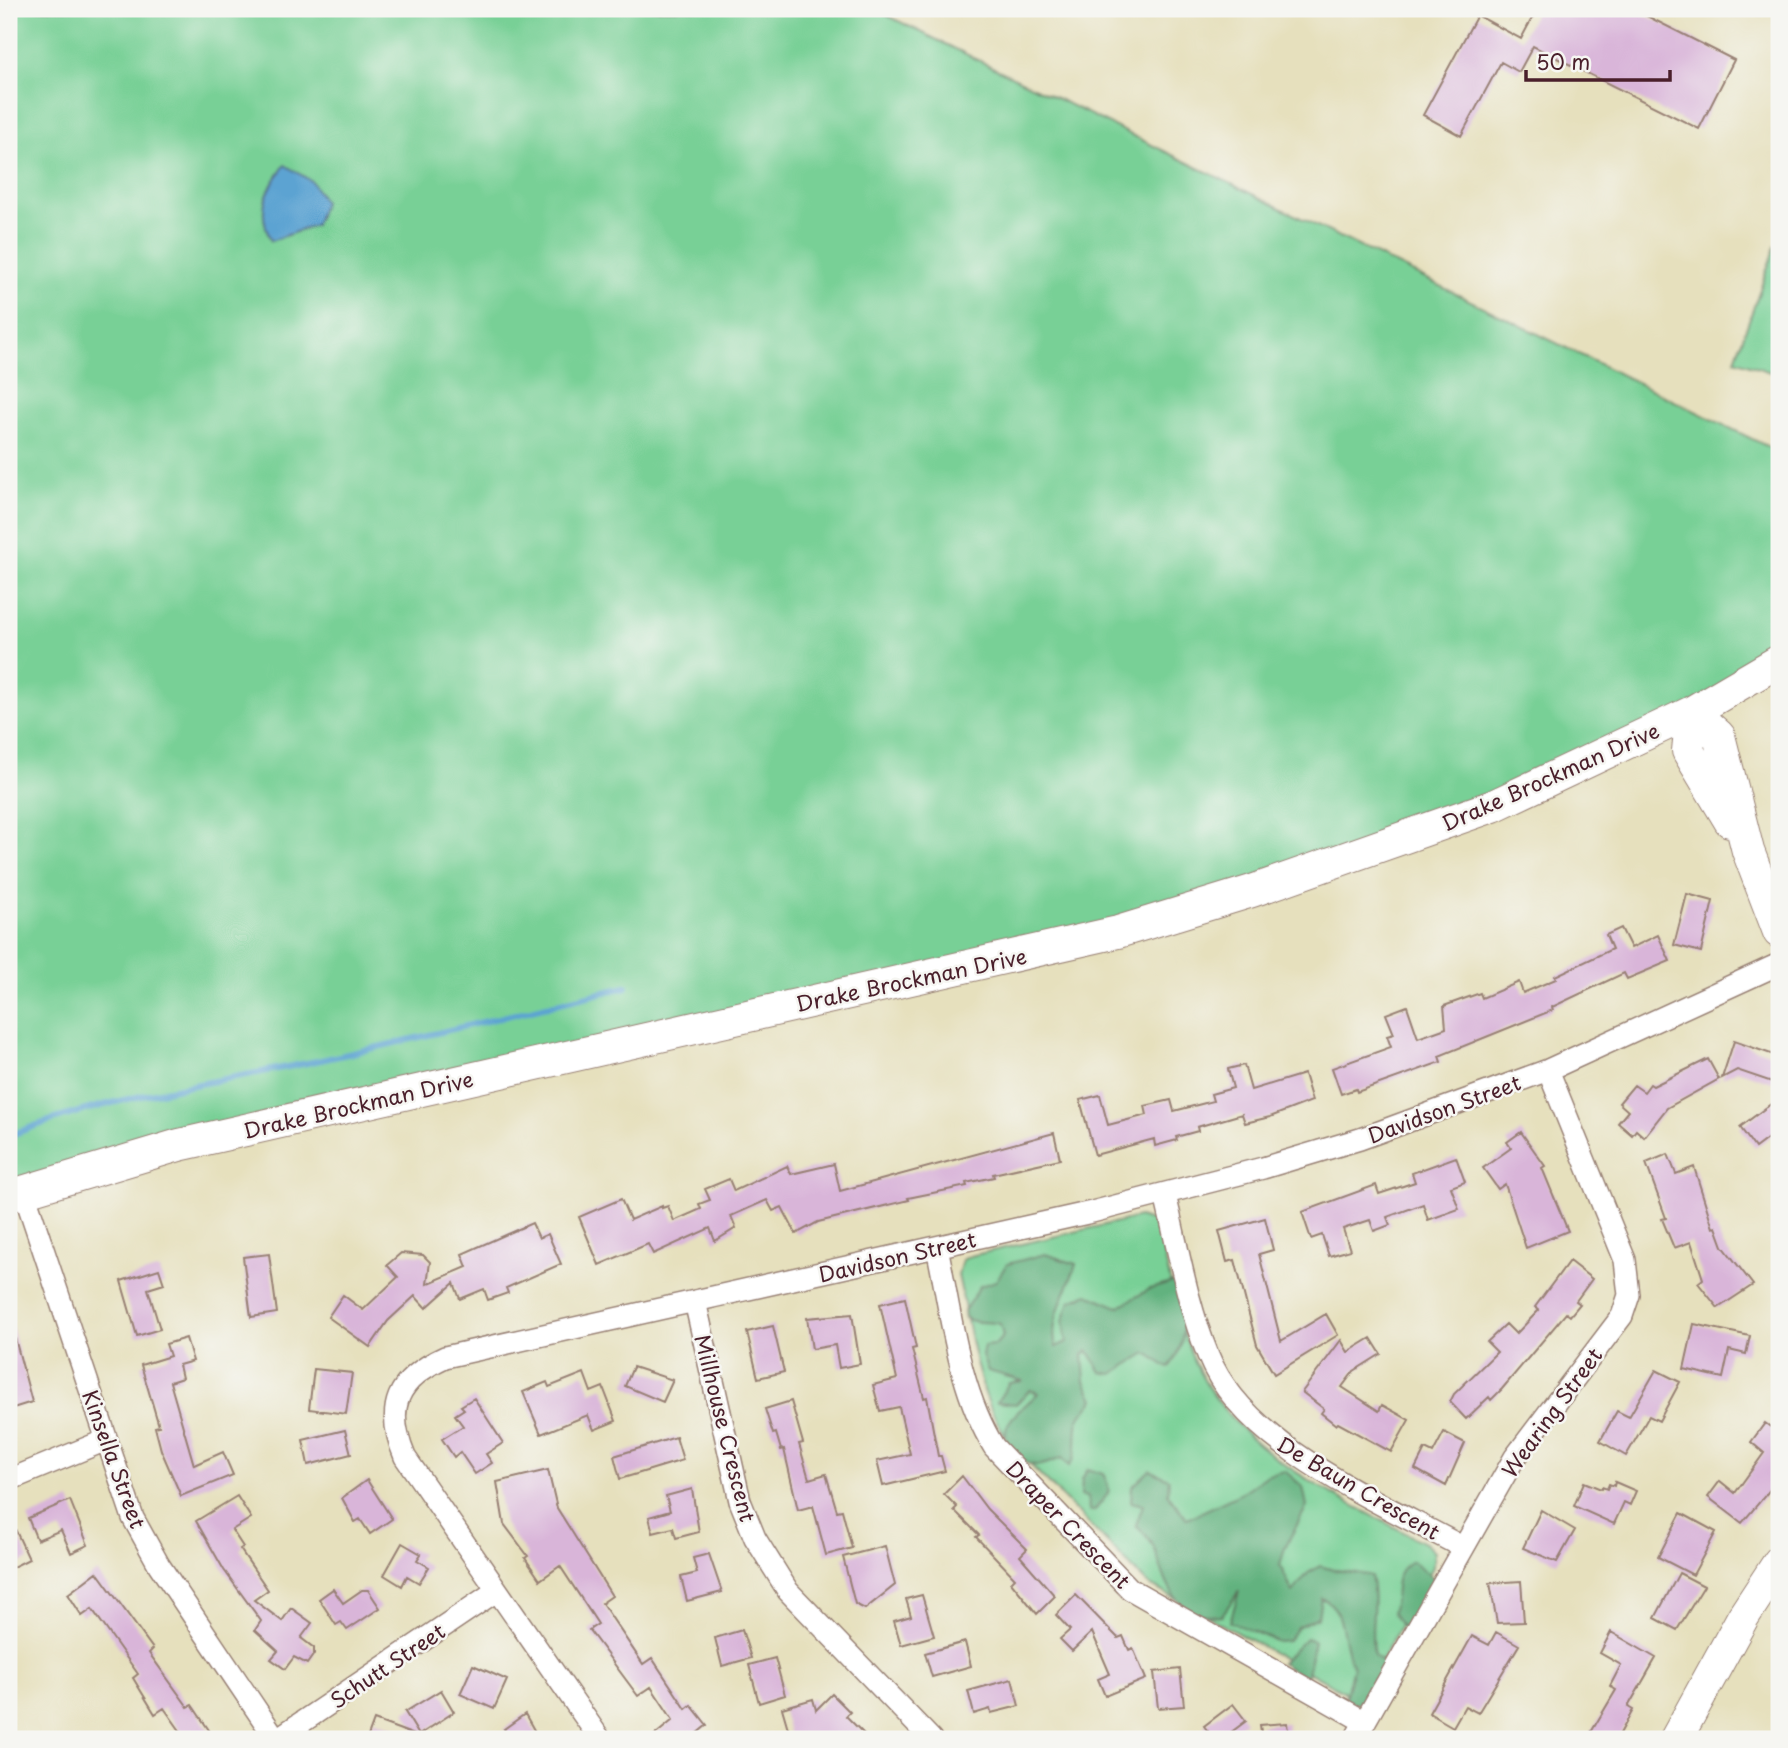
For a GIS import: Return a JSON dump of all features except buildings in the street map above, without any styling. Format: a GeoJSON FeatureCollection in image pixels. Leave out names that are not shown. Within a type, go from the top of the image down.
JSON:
{"type":"FeatureCollection","features":[{"type":"Feature","properties":{"kind":"main road","name":"Drake Brockman Drive"},"geometry":{"type":"LineString","coordinates":[[16,1194],[179,1145],[1118,932],[1265,887],[1493,806],[1692,712],[1779,661]]}},
{"type":"Feature","properties":{"kind":"main road"},"geometry":{"type":"LineString","coordinates":[[1692,712],[1719,736],[1748,851],[1779,932]]}},
{"type":"Feature","properties":{"kind":"main road"},"geometry":{"type":"LineString","coordinates":[[1676,1739],[1743,1617],[1779,1562]]}},
{"type":"Feature","properties":{"kind":"street","name":"Davidson Street"},"geometry":{"type":"LineString","coordinates":[[600,1739],[405,1457],[396,1435],[394,1413],[406,1382],[423,1367],[445,1357],[1165,1195],[1360,1139],[1548,1070],[1779,964]]}},
{"type":"Feature","properties":{"kind":"street","name":"Wearing Street"},"geometry":{"type":"LineString","coordinates":[[1360,1731],[1462,1547],[1536,1427],[1622,1316],[1629,1295],[1625,1260],[1548,1070]]}},
{"type":"Feature","properties":{"kind":"street","name":"Kinsella Street"},"geometry":{"type":"LineString","coordinates":[[16,1194],[133,1518],[156,1561],[277,1739]]}},
{"type":"Feature","properties":{"kind":"street","name":"De Baun Crescent"},"geometry":{"type":"LineString","coordinates":[[1165,1195],[1208,1356],[1239,1406],[1268,1434],[1302,1458],[1462,1547]]}},
{"type":"Feature","properties":{"kind":"street","name":"Draper Crescent"},"geometry":{"type":"LineString","coordinates":[[936,1247],[970,1396],[979,1422],[994,1447],[1130,1589],[1360,1731]]}},
{"type":"Feature","properties":{"kind":"street","name":"Millhouse Crescent"},"geometry":{"type":"LineString","coordinates":[[695,1301],[740,1501],[760,1548],[788,1591],[931,1739]]}},
{"type":"Feature","properties":{"kind":"street"},"geometry":{"type":"LineString","coordinates":[[9,1480],[106,1440]]}},
{"type":"Feature","properties":{"kind":"street","name":"Schutt Street"},"geometry":{"type":"LineString","coordinates":[[277,1739],[496,1591]]}},
{"type":"Feature","properties":{"kind":"green space"},"geometry":{"type":"Polygon","coordinates":[[[9,9],[874,9],[1779,452],[1779,661],[1692,712],[1252,891],[9,1195],[9,9]]]}},
{"type":"Feature","properties":{"kind":"green space"},"geometry":{"type":"Polygon","coordinates":[[[1775,247],[1779,248],[1779,375],[1735,360],[1775,247]]]}},
{"type":"Feature","properties":{"kind":"green space"},"geometry":{"type":"Polygon","coordinates":[[[1139,1217],[1154,1222],[1158,1229],[1177,1310],[1193,1358],[1212,1392],[1235,1422],[1293,1470],[1426,1544],[1434,1552],[1433,1567],[1366,1687],[1352,1696],[1148,1584],[1012,1446],[990,1407],[976,1364],[958,1275],[962,1260],[1139,1217]]]}},
{"type":"Feature","properties":{"kind":"green space"},"geometry":{"type":"Polygon","coordinates":[[[1045,1254],[1076,1264],[1057,1315],[1054,1336],[1056,1347],[1067,1342],[1063,1322],[1070,1301],[1088,1294],[1118,1307],[1150,1289],[1174,1282],[1182,1316],[1180,1349],[1168,1368],[1147,1353],[1112,1374],[1101,1372],[1088,1350],[1083,1355],[1085,1381],[1094,1399],[1079,1418],[1074,1456],[1069,1466],[1062,1458],[1032,1465],[1017,1458],[1012,1452],[1008,1445],[1006,1429],[1016,1413],[1038,1393],[1030,1390],[1016,1404],[997,1402],[1009,1383],[1023,1381],[988,1371],[982,1356],[984,1346],[995,1345],[1003,1336],[1000,1324],[970,1320],[965,1318],[964,1311],[980,1286],[996,1281],[1007,1264],[1045,1254]]]}},
{"type":"Feature","properties":{"kind":"green space"},"geometry":{"type":"Polygon","coordinates":[[[1088,1469],[1103,1474],[1109,1491],[1095,1511],[1089,1511],[1088,1497],[1081,1496],[1082,1479],[1088,1469]]]}},
{"type":"Feature","properties":{"kind":"green space"},"geometry":{"type":"Polygon","coordinates":[[[1150,1470],[1169,1479],[1168,1494],[1187,1519],[1240,1494],[1268,1475],[1285,1471],[1303,1487],[1307,1506],[1285,1547],[1280,1566],[1293,1592],[1308,1573],[1320,1566],[1371,1576],[1374,1596],[1372,1645],[1374,1655],[1386,1664],[1365,1702],[1355,1704],[1345,1699],[1353,1666],[1336,1610],[1321,1598],[1318,1617],[1297,1627],[1288,1641],[1278,1642],[1230,1622],[1239,1591],[1222,1615],[1193,1612],[1183,1606],[1169,1586],[1152,1543],[1136,1525],[1143,1505],[1131,1502],[1132,1487],[1150,1470]]]}},
{"type":"Feature","properties":{"kind":"green space"},"geometry":{"type":"Polygon","coordinates":[[[1412,1561],[1436,1580],[1411,1632],[1403,1629],[1392,1612],[1398,1577],[1412,1561]]]}},
{"type":"Feature","properties":{"kind":"green space"},"geometry":{"type":"Polygon","coordinates":[[[1306,1638],[1314,1641],[1306,1679],[1281,1663],[1306,1638]]]}},
{"type":"Feature","properties":{"kind":"water"},"geometry":{"type":"Polygon","coordinates":[[[285,165],[311,181],[324,202],[315,225],[271,241],[264,219],[265,201],[285,165]]]}},
{"type":"Feature","properties":{"kind":"waterway"},"geometry":{"type":"LineString","coordinates":[[9,1136],[119,1101],[307,1063],[626,987]]}}]}
